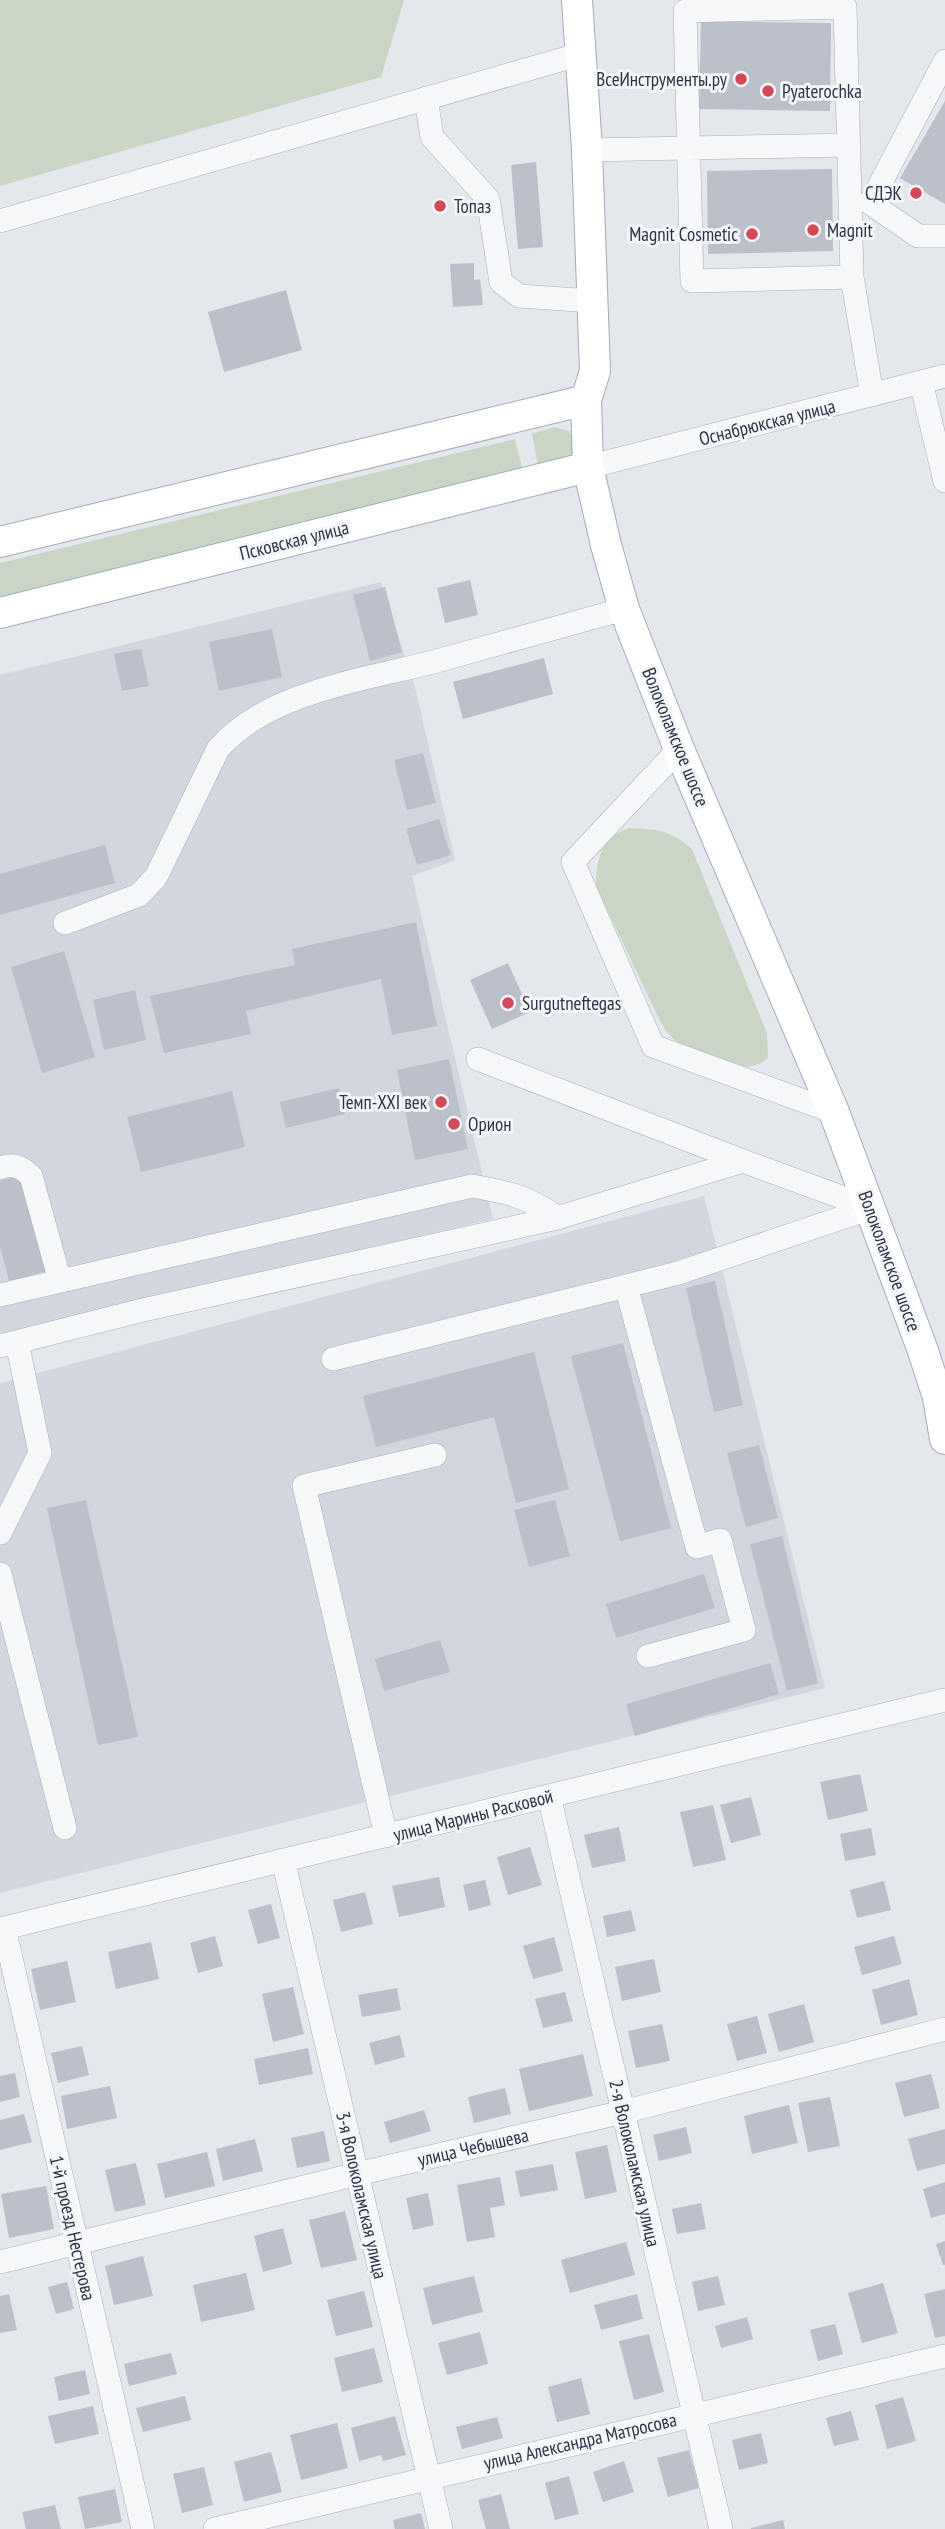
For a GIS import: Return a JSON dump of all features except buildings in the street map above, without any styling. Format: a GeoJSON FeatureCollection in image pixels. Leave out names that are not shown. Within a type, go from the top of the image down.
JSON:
{"type":"FeatureCollection","features":[{"type":"Feature","properties":{"kind":"main road","name":"Волоколамское шоссе"},"geometry":{"type":"LineString","coordinates":[[577,0],[587,150],[595,371],[586,400],[588,467],[606,545],[624,609],[679,749],[834,1112],[871,1208],[941,1396],[945,1439]]}},
{"type":"Feature","properties":{"kind":"main road"},"geometry":{"type":"LineString","coordinates":[[0,542],[586,400]]}},
{"type":"Feature","properties":{"kind":"main road","name":"Псковская улица"},"geometry":{"type":"LineString","coordinates":[[0,612],[588,467]]}},
{"type":"Feature","properties":{"kind":"street"},"geometry":{"type":"LineString","coordinates":[[852,277],[692,281],[685,11],[845,7],[852,277],[872,395]]}},
{"type":"Feature","properties":{"kind":"street"},"geometry":{"type":"LineString","coordinates":[[0,221],[581,54]]}},
{"type":"Feature","properties":{"kind":"street"},"geometry":{"type":"LineString","coordinates":[[945,61],[870,203],[918,236],[945,236]]}},
{"type":"Feature","properties":{"kind":"street"},"geometry":{"type":"LineString","coordinates":[[426,98],[432,137],[488,199],[501,282],[519,296],[593,300]]}},
{"type":"Feature","properties":{"kind":"street"},"geometry":{"type":"LineString","coordinates":[[587,150],[849,145]]}},
{"type":"Feature","properties":{"kind":"street","name":"Оснабрюкская улица"},"geometry":{"type":"LineString","coordinates":[[588,467],[945,376]]}},
{"type":"Feature","properties":{"kind":"street"},"geometry":{"type":"LineString","coordinates":[[921,382],[944,476]]}},
{"type":"Feature","properties":{"kind":"street"},"geometry":{"type":"LineString","coordinates":[[65,923],[139,895],[156,877],[218,749],[228,737],[249,721],[300,698],[360,680],[624,609]]}},
{"type":"Feature","properties":{"kind":"street"},"geometry":{"type":"LineString","coordinates":[[679,749],[573,862],[653,1046],[834,1112]]}},
{"type":"Feature","properties":{"kind":"street"},"geometry":{"type":"LineString","coordinates":[[478,1059],[871,1208]]}},
{"type":"Feature","properties":{"kind":"street"},"geometry":{"type":"LineString","coordinates":[[0,1533],[40,1453],[8,1344],[143,1310],[556,1218],[743,1161]]}},
{"type":"Feature","properties":{"kind":"street"},"geometry":{"type":"LineString","coordinates":[[0,1168],[10,1164],[22,1168],[31,1176],[60,1281]]}},
{"type":"Feature","properties":{"kind":"street"},"geometry":{"type":"LineString","coordinates":[[0,1293],[472,1186],[512,1193],[537,1203],[556,1218]]}},
{"type":"Feature","properties":{"kind":"street"},"geometry":{"type":"LineString","coordinates":[[333,1359],[678,1273],[871,1208]]}},
{"type":"Feature","properties":{"kind":"street"},"geometry":{"type":"LineString","coordinates":[[626,1286],[697,1547],[720,1540],[744,1630],[648,1656]]}},
{"type":"Feature","properties":{"kind":"street"},"geometry":{"type":"LineString","coordinates":[[386,1836],[304,1486],[435,1455]]}},
{"type":"Feature","properties":{"kind":"street"},"geometry":{"type":"LineString","coordinates":[[0,1574],[65,1828]]}},
{"type":"Feature","properties":{"kind":"street","name":"улица Марины Расковой"},"geometry":{"type":"LineString","coordinates":[[2,1928],[945,1700]]}},
{"type":"Feature","properties":{"kind":"street","name":"2-я Волоколамская улица"},"geometry":{"type":"LineString","coordinates":[[549,1796],[721,2529]]}},
{"type":"Feature","properties":{"kind":"street","name":"3-я Волоколамская улица"},"geometry":{"type":"LineString","coordinates":[[283,1860],[441,2529]]}},
{"type":"Feature","properties":{"kind":"street","name":"1-й проезд Нестерова"},"geometry":{"type":"LineString","coordinates":[[2,1928],[143,2529]]}},
{"type":"Feature","properties":{"kind":"street","name":"улица Чебышева"},"geometry":{"type":"LineString","coordinates":[[0,2262],[622,2112],[945,2029]]}},
{"type":"Feature","properties":{"kind":"street","name":"улица Александра Матросова"},"geometry":{"type":"LineString","coordinates":[[215,2529],[945,2356]]}},
{"type":"Feature","properties":{"kind":"shaded area"},"geometry":{"type":"Polygon","coordinates":[[[381,582],[416,691],[455,860],[412,876],[493,1219],[0,1334],[0,675],[381,582]]]}},
{"type":"Feature","properties":{"kind":"shaded area"},"geometry":{"type":"Polygon","coordinates":[[[704,1196],[825,1688],[0,1893],[0,1383],[704,1196]]]}},
{"type":"Feature","properties":{"kind":"green space"},"geometry":{"type":"Polygon","coordinates":[[[0,0],[404,0],[381,77],[0,186],[0,0]]]}},
{"type":"Feature","properties":{"kind":"green space"},"geometry":{"type":"Polygon","coordinates":[[[555,427],[569,431],[573,440],[572,453],[562,460],[538,466],[532,434],[555,427]]]}},
{"type":"Feature","properties":{"kind":"green space"},"geometry":{"type":"Polygon","coordinates":[[[515,439],[523,472],[0,598],[0,563],[515,439]]]}},
{"type":"Feature","properties":{"kind":"green space"},"geometry":{"type":"Polygon","coordinates":[[[629,828],[663,832],[692,849],[767,1033],[768,1057],[758,1064],[732,1066],[702,1056],[676,1041],[659,1019],[596,886],[602,850],[612,837],[629,828]]]}},
{"type":"Feature","properties":{"kind":"place","name":"ВсеИнструменты.ру"},"geometry":{"type":"Point","coordinates":[741,79]}},
{"type":"Feature","properties":{"kind":"place","name":"Pyaterochka"},"geometry":{"type":"Point","coordinates":[768,91]}},
{"type":"Feature","properties":{"kind":"place","name":"СДЭК"},"geometry":{"type":"Point","coordinates":[916,193]}},
{"type":"Feature","properties":{"kind":"place","name":"Топаз"},"geometry":{"type":"Point","coordinates":[440,206]}},
{"type":"Feature","properties":{"kind":"place","name":"Magnit"},"geometry":{"type":"Point","coordinates":[813,230]}},
{"type":"Feature","properties":{"kind":"place","name":"Magnit Cosmetic"},"geometry":{"type":"Point","coordinates":[752,234]}},
{"type":"Feature","properties":{"kind":"place","name":"Surgutneftegas"},"geometry":{"type":"Point","coordinates":[508,1003]}},
{"type":"Feature","properties":{"kind":"place","name":"Темп-XXI век"},"geometry":{"type":"Point","coordinates":[441,1102]}},
{"type":"Feature","properties":{"kind":"place","name":"Орион"},"geometry":{"type":"Point","coordinates":[454,1124]}}]}
